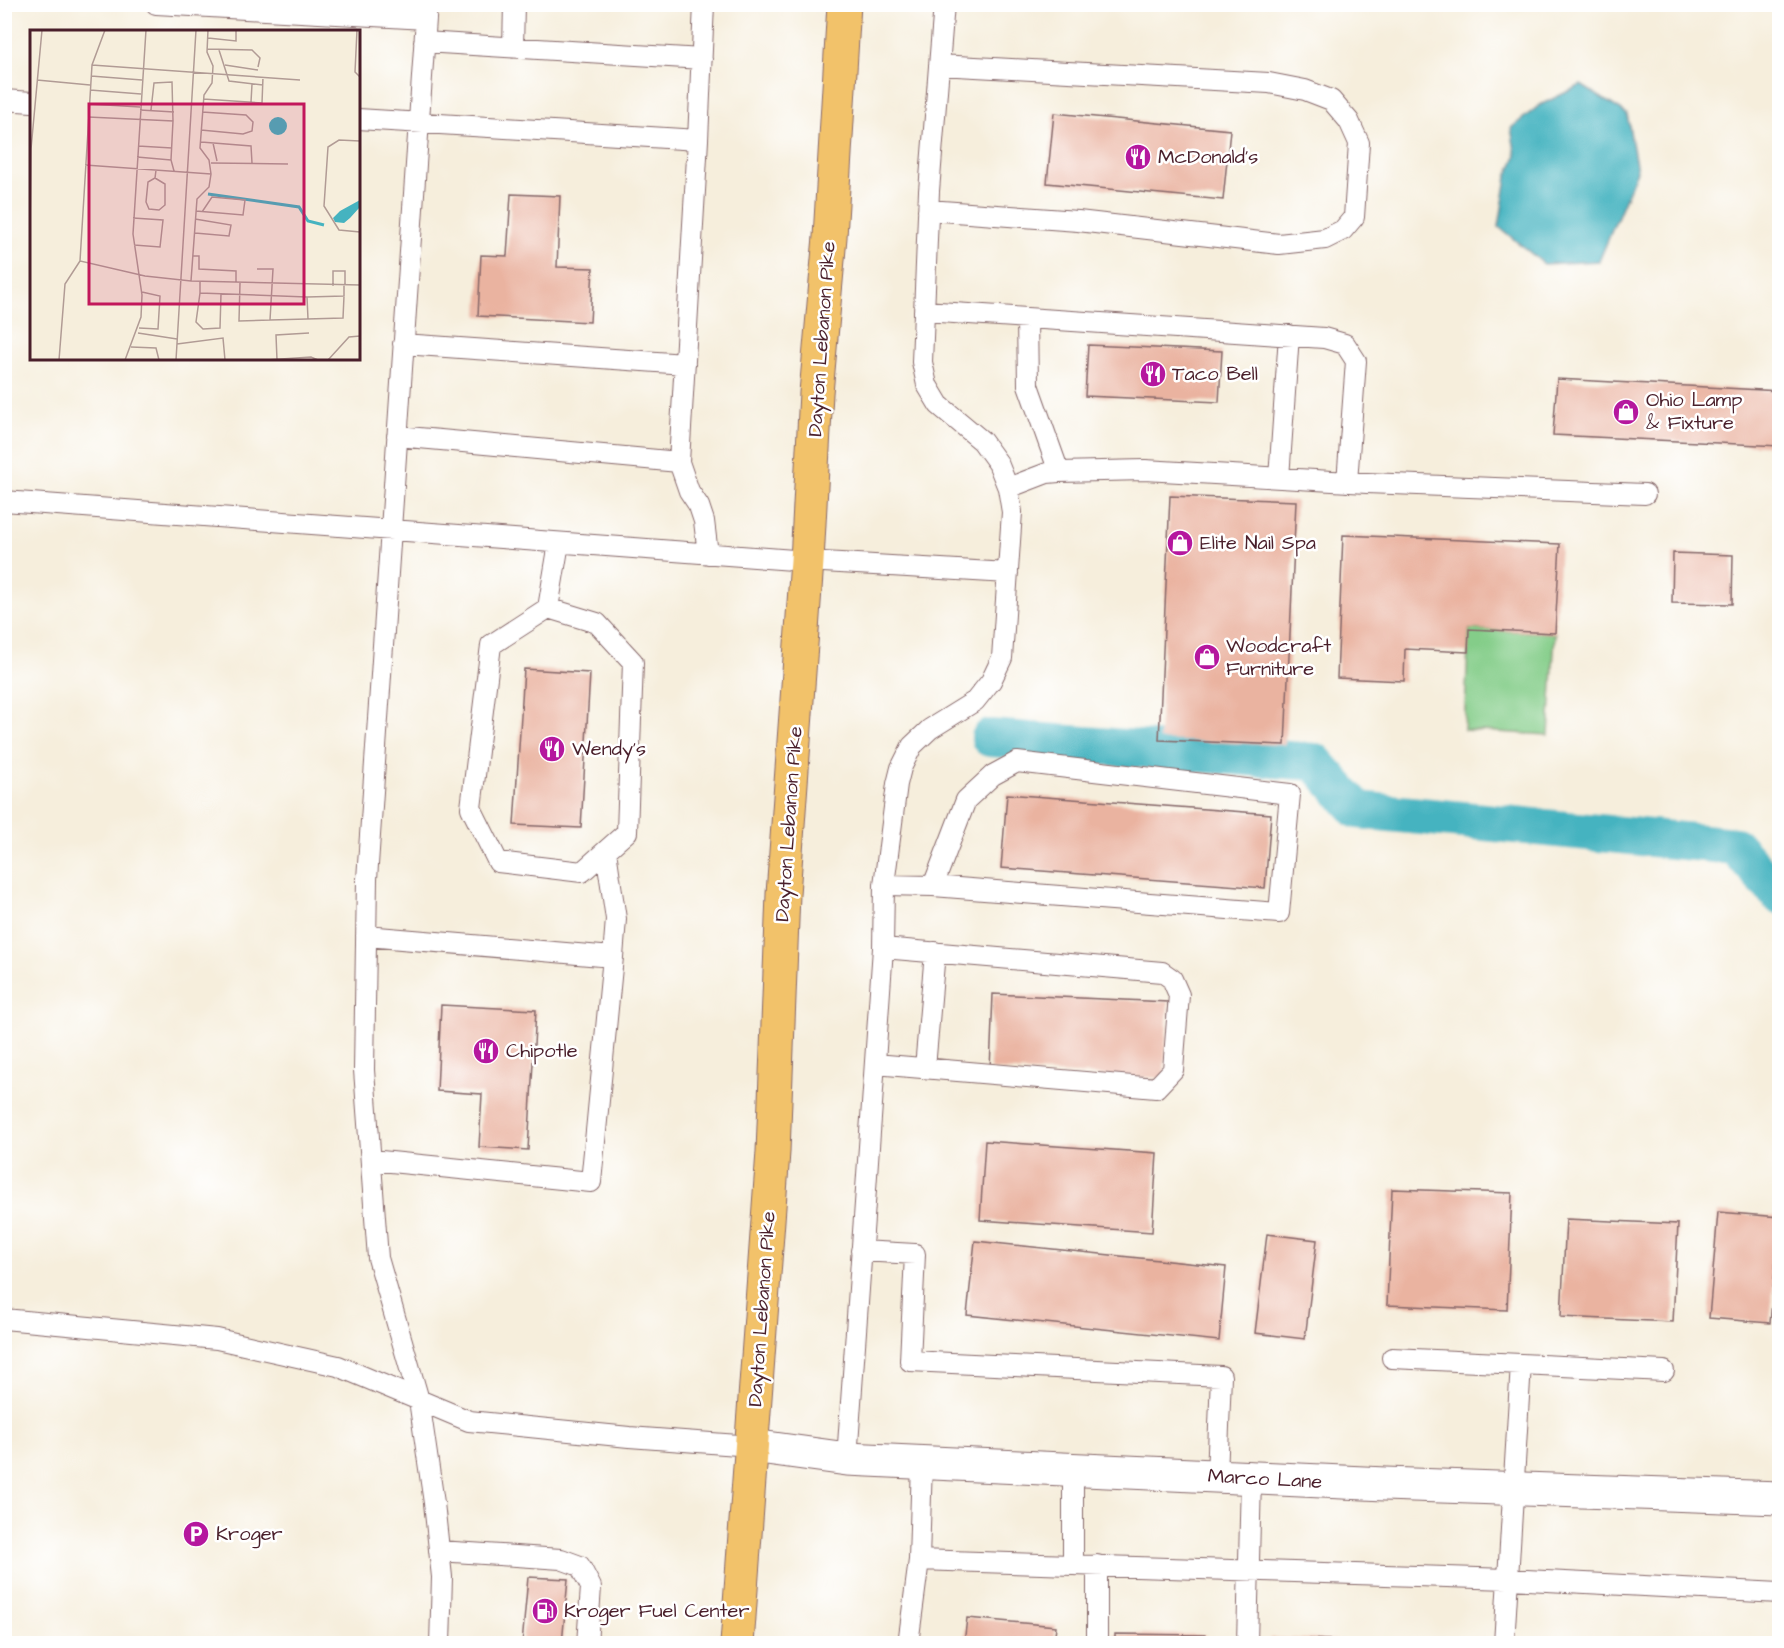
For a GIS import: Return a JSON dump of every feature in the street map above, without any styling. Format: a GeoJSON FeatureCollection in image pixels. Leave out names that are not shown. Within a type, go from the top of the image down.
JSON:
{"type":"FeatureCollection","features":[{"type":"Feature","properties":{"kind":"main road","name":"Dayton Lebanon Pike"},"geometry":{"type":"LineString","coordinates":[[738,1644],[773,1152],[783,894],[807,561],[816,393],[830,237],[844,4]]}},
{"type":"Feature","properties":{"kind":"street","name":"Marco Lane"},"geometry":{"type":"LineString","coordinates":[[752,1446],[847,1459],[1251,1478],[1779,1498]]}},
{"type":"Feature","properties":{"kind":"lane"},"geometry":{"type":"LineString","coordinates":[[156,4],[426,12],[367,879],[364,1070],[378,1257],[419,1400],[439,1551],[442,1577],[440,1644]]}},
{"type":"Feature","properties":{"kind":"lane"},"geometry":{"type":"LineString","coordinates":[[513,48],[514,4]]}},
{"type":"Feature","properties":{"kind":"lane"},"geometry":{"type":"LineString","coordinates":[[704,4],[679,462],[689,491],[699,506],[704,521],[708,554]]}},
{"type":"Feature","properties":{"kind":"lane"},"geometry":{"type":"LineString","coordinates":[[847,1459],[883,948],[885,885],[901,768],[912,746],[930,729],[975,701],[992,681],[1002,658],[1008,573],[1012,512],[1008,488],[998,463],[982,441],[939,405],[927,385],[922,362],[928,210],[944,4]]}},
{"type":"Feature","properties":{"kind":"lane"},"geometry":{"type":"LineString","coordinates":[[424,42],[702,59]]}},
{"type":"Feature","properties":{"kind":"lane"},"geometry":{"type":"LineString","coordinates":[[928,210],[1078,221],[1278,244],[1325,239],[1343,230],[1354,217],[1359,144],[1349,121],[1331,100],[1305,90],[1269,83],[939,65]]}},
{"type":"Feature","properties":{"kind":"lane"},"geometry":{"type":"LineString","coordinates":[[4,100],[30,102]]}},
{"type":"Feature","properties":{"kind":"lane"},"geometry":{"type":"LineString","coordinates":[[360,118],[698,140]]}},
{"type":"Feature","properties":{"kind":"lane"},"geometry":{"type":"LineString","coordinates":[[924,311],[1289,335],[1324,338],[1345,344],[1356,361],[1347,482]]}},
{"type":"Feature","properties":{"kind":"lane"},"geometry":{"type":"LineString","coordinates":[[1027,318],[1028,385],[1059,472]]}},
{"type":"Feature","properties":{"kind":"lane"},"geometry":{"type":"LineString","coordinates":[[1280,478],[1289,335]]}},
{"type":"Feature","properties":{"kind":"lane"},"geometry":{"type":"LineString","coordinates":[[403,344],[685,364]]}},
{"type":"Feature","properties":{"kind":"lane"},"geometry":{"type":"LineString","coordinates":[[397,436],[679,462]]}},
{"type":"Feature","properties":{"kind":"lane"},"geometry":{"type":"LineString","coordinates":[[1008,488],[1047,473],[1145,470],[1347,482],[1645,494]]}},
{"type":"Feature","properties":{"kind":"lane"},"geometry":{"type":"LineString","coordinates":[[4,501],[708,554],[1008,573]]}},
{"type":"Feature","properties":{"kind":"lane"},"geometry":{"type":"LineString","coordinates":[[548,608],[597,623],[633,662],[627,832],[582,872],[498,861],[471,808],[491,645],[548,608],[559,543]]}},
{"type":"Feature","properties":{"kind":"lane"},"geometry":{"type":"LineString","coordinates":[[885,885],[933,886],[1278,913],[1290,794],[1017,762],[993,775],[966,800],[933,886]]}},
{"type":"Feature","properties":{"kind":"lane"},"geometry":{"type":"LineString","coordinates":[[371,1160],[591,1182],[616,918],[606,851]]}},
{"type":"Feature","properties":{"kind":"lane"},"geometry":{"type":"LineString","coordinates":[[366,936],[613,957]]}},
{"type":"Feature","properties":{"kind":"lane"},"geometry":{"type":"LineString","coordinates":[[875,1064],[1156,1088],[1173,1070],[1179,995],[1172,979],[1162,972],[883,948]]}},
{"type":"Feature","properties":{"kind":"lane"},"geometry":{"type":"LineString","coordinates":[[925,1068],[935,952]]}},
{"type":"Feature","properties":{"kind":"lane"},"geometry":{"type":"LineString","coordinates":[[861,1251],[915,1254],[910,1361],[1221,1376],[1217,1476]]}},
{"type":"Feature","properties":{"kind":"lane"},"geometry":{"type":"LineString","coordinates":[[4,1319],[216,1339],[338,1366],[469,1421],[629,1437],[752,1446]]}},
{"type":"Feature","properties":{"kind":"lane"},"geometry":{"type":"LineString","coordinates":[[1392,1358],[1664,1371]]}},
{"type":"Feature","properties":{"kind":"lane"},"geometry":{"type":"LineString","coordinates":[[1504,1644],[1521,1364]]}},
{"type":"Feature","properties":{"kind":"lane"},"geometry":{"type":"LineString","coordinates":[[908,1644],[919,1560],[922,1462]]}},
{"type":"Feature","properties":{"kind":"lane"},"geometry":{"type":"LineString","coordinates":[[1073,1469],[1073,1564]]}},
{"type":"Feature","properties":{"kind":"lane"},"geometry":{"type":"LineString","coordinates":[[1247,1644],[1251,1478]]}},
{"type":"Feature","properties":{"kind":"lane"},"geometry":{"type":"LineString","coordinates":[[439,1551],[561,1559],[580,1566],[591,1587],[587,1644]]}},
{"type":"Feature","properties":{"kind":"lane"},"geometry":{"type":"LineString","coordinates":[[919,1560],[1249,1569],[1779,1593]]}},
{"type":"Feature","properties":{"kind":"lane"},"geometry":{"type":"LineString","coordinates":[[1097,1565],[1097,1644]]}},
{"type":"Feature","properties":{"kind":"green space"},"geometry":{"type":"Polygon","coordinates":[[[1469,629],[1555,633],[1549,735],[1464,730],[1469,629]]]}},
{"type":"Feature","properties":{"kind":"water"},"geometry":{"type":"Polygon","coordinates":[[[1581,85],[1627,114],[1637,171],[1599,261],[1544,264],[1499,227],[1507,177],[1516,156],[1511,128],[1540,105],[1581,85]]]}},
{"type":"Feature","properties":{"kind":"building","name":"McDonald's"},"geometry":{"type":"Polygon","coordinates":[[[1054,113],[1230,130],[1223,200],[1047,183],[1054,113]]]}},
{"type":"Feature","properties":{"kind":"building"},"geometry":{"type":"Polygon","coordinates":[[[511,194],[560,196],[557,267],[593,268],[590,322],[478,316],[481,255],[507,256],[511,194]]]}},
{"type":"Feature","properties":{"kind":"building","name":"Taco Bell"},"geometry":{"type":"Polygon","coordinates":[[[1088,345],[1222,351],[1219,402],[1085,396],[1088,345]]]}},
{"type":"Feature","properties":{"kind":"building"},"geometry":{"type":"Polygon","coordinates":[[[1557,379],[1780,391],[1780,446],[1553,435],[1557,379]]]}},
{"type":"Feature","properties":{"kind":"building"},"geometry":{"type":"Polygon","coordinates":[[[1170,496],[1296,501],[1285,745],[1159,740],[1170,496]]]}},
{"type":"Feature","properties":{"kind":"building"},"geometry":{"type":"Polygon","coordinates":[[[1343,535],[1560,544],[1555,633],[1469,629],[1468,652],[1405,649],[1404,681],[1337,678],[1343,535]]]}},
{"type":"Feature","properties":{"kind":"building"},"geometry":{"type":"Polygon","coordinates":[[[1673,553],[1733,555],[1732,604],[1672,603],[1673,553]]]}},
{"type":"Feature","properties":{"kind":"building","name":"Wendy's"},"geometry":{"type":"Polygon","coordinates":[[[524,669],[590,673],[581,828],[514,825],[524,669]]]}},
{"type":"Feature","properties":{"kind":"building"},"geometry":{"type":"Polygon","coordinates":[[[1007,794],[1271,814],[1265,888],[1001,868],[1007,794]]]}},
{"type":"Feature","properties":{"kind":"building"},"geometry":{"type":"Polygon","coordinates":[[[993,994],[1168,1002],[1164,1078],[990,1070],[993,994]]]}},
{"type":"Feature","properties":{"kind":"building","name":"Chipotle"},"geometry":{"type":"Polygon","coordinates":[[[441,1005],[536,1010],[528,1150],[479,1147],[482,1094],[437,1091],[441,1005]]]}},
{"type":"Feature","properties":{"kind":"building"},"geometry":{"type":"Polygon","coordinates":[[[985,1141],[1157,1153],[1152,1232],[980,1220],[985,1141]]]}},
{"type":"Feature","properties":{"kind":"building"},"geometry":{"type":"Polygon","coordinates":[[[1392,1189],[1512,1193],[1507,1310],[1387,1305],[1392,1189]]]}},
{"type":"Feature","properties":{"kind":"building"},"geometry":{"type":"Polygon","coordinates":[[[1718,1212],[1780,1217],[1770,1323],[1709,1318],[1718,1212]]]}},
{"type":"Feature","properties":{"kind":"building"},"geometry":{"type":"Polygon","coordinates":[[[1566,1219],[1678,1224],[1673,1322],[1561,1317],[1566,1219]]]}},
{"type":"Feature","properties":{"kind":"building"},"geometry":{"type":"Polygon","coordinates":[[[1267,1234],[1317,1240],[1305,1339],[1255,1333],[1267,1234]]]}},
{"type":"Feature","properties":{"kind":"building"},"geometry":{"type":"Polygon","coordinates":[[[975,1241],[1226,1267],[1219,1341],[967,1315],[975,1241]]]}},
{"type":"Feature","properties":{"kind":"building","name":"Kroger Fuel Center"},"geometry":{"type":"Polygon","coordinates":[[[528,1577],[568,1579],[562,1644],[522,1644],[528,1577]]]}},
{"type":"Feature","properties":{"kind":"building"},"geometry":{"type":"Polygon","coordinates":[[[967,1618],[1056,1626],[1054,1644],[964,1644],[967,1618]]]}},
{"type":"Feature","properties":{"kind":"building"},"geometry":{"type":"Polygon","coordinates":[[[1115,1634],[1205,1635],[1205,1644],[1115,1644],[1115,1634]]]}},
{"type":"Feature","properties":{"kind":"building"},"geometry":{"type":"Polygon","coordinates":[[[1271,1638],[1361,1641],[1361,1644],[1270,1644],[1271,1638]]]}},
{"type":"Feature","properties":{"kind":"waterway"},"geometry":{"type":"LineString","coordinates":[[990,738],[1315,762],[1358,810],[1735,846],[1780,896]]}},
{"type":"Feature","properties":{"kind":"place","name":"McDonald's"},"geometry":{"type":"Point","coordinates":[1138,157]}},
{"type":"Feature","properties":{"kind":"place","name":"Taco Bell"},"geometry":{"type":"Point","coordinates":[1153,374]}},
{"type":"Feature","properties":{"kind":"place","name":"Ohio Lamp & Fixture"},"geometry":{"type":"Point","coordinates":[1626,412]}},
{"type":"Feature","properties":{"kind":"place","name":"Elite Nail Spa"},"geometry":{"type":"Point","coordinates":[1180,543]}},
{"type":"Feature","properties":{"kind":"place","name":"Woodcraft Furniture"},"geometry":{"type":"Point","coordinates":[1207,657]}},
{"type":"Feature","properties":{"kind":"place","name":"Wendy's"},"geometry":{"type":"Point","coordinates":[552,749]}},
{"type":"Feature","properties":{"kind":"place","name":"Chipotle"},"geometry":{"type":"Point","coordinates":[486,1051]}},
{"type":"Feature","properties":{"kind":"place","name":"Kroger"},"geometry":{"type":"Point","coordinates":[196,1534]}},
{"type":"Feature","properties":{"kind":"place","name":"Kroger Fuel Center"},"geometry":{"type":"Point","coordinates":[545,1611]}}]}
